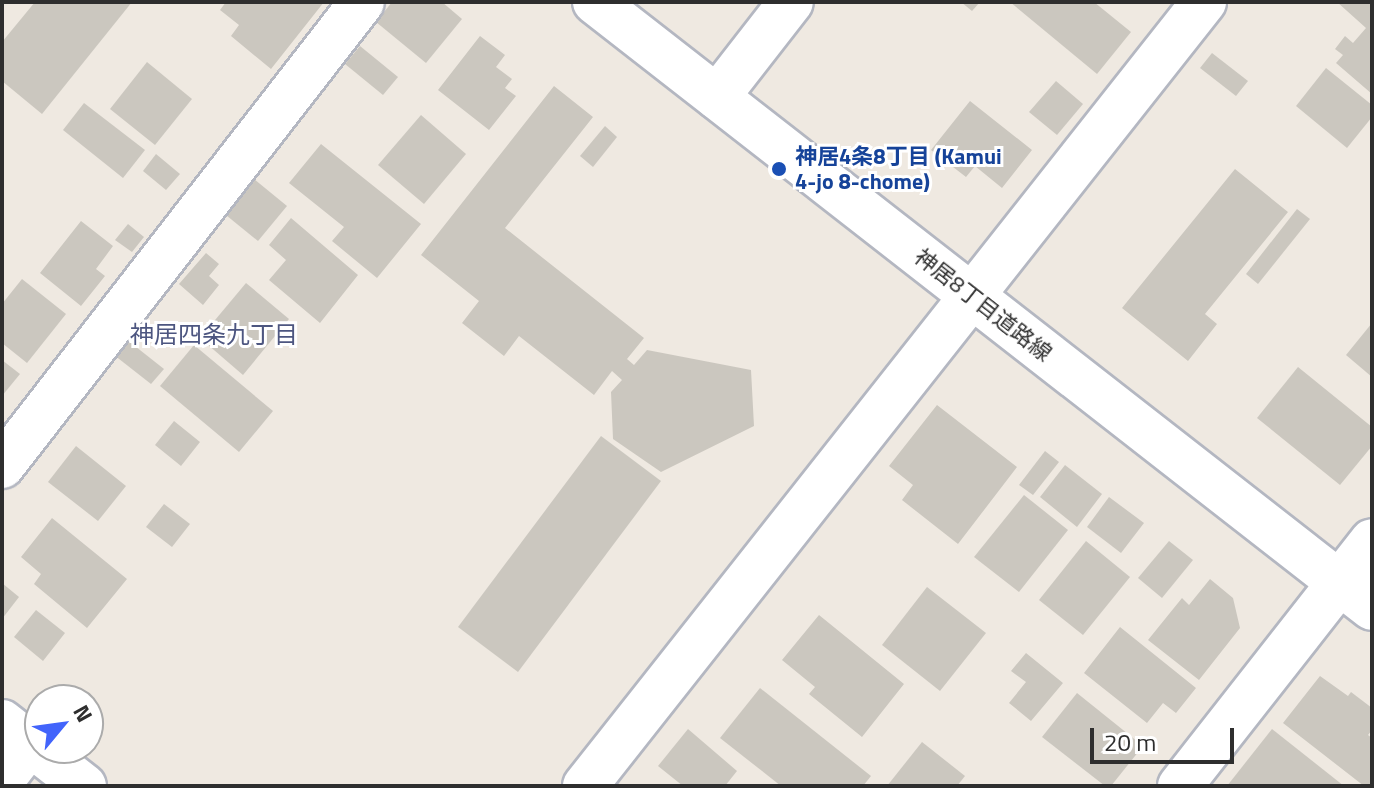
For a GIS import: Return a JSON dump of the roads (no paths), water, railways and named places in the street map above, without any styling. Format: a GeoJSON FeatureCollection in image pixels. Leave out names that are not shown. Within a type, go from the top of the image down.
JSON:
{"type":"FeatureCollection","features":[{"type":"Feature","properties":{"kind":"street"},"geometry":{"type":"LineString","coordinates":[[2,466],[362,2]]}},
{"type":"Feature","properties":{"kind":"street","name":"神居8丁目道路線"},"geometry":{"type":"LineString","coordinates":[[595,2],[1356,596]]}},
{"type":"Feature","properties":{"kind":"street"},"geometry":{"type":"LineString","coordinates":[[717,97],[791,2]]}},
{"type":"Feature","properties":{"kind":"street"},"geometry":{"type":"LineString","coordinates":[[585,786],[1204,2]]}},
{"type":"Feature","properties":{"kind":"street"},"geometry":{"type":"LineString","coordinates":[[1180,786],[1356,596],[1372,541]]}},
{"type":"Feature","properties":{"kind":"street"},"geometry":{"type":"LineString","coordinates":[[2,780],[16,733],[84,786]]}},
{"type":"Feature","properties":{"kind":"place","name":"神居4条8丁目 (Kamui 4-jo 8-chome)"},"geometry":{"type":"Point","coordinates":[779,169]}},
{"type":"Feature","properties":{"kind":"district","name":"神居四条九丁目"},"geometry":{"type":"Point","coordinates":[214,335]}}]}
